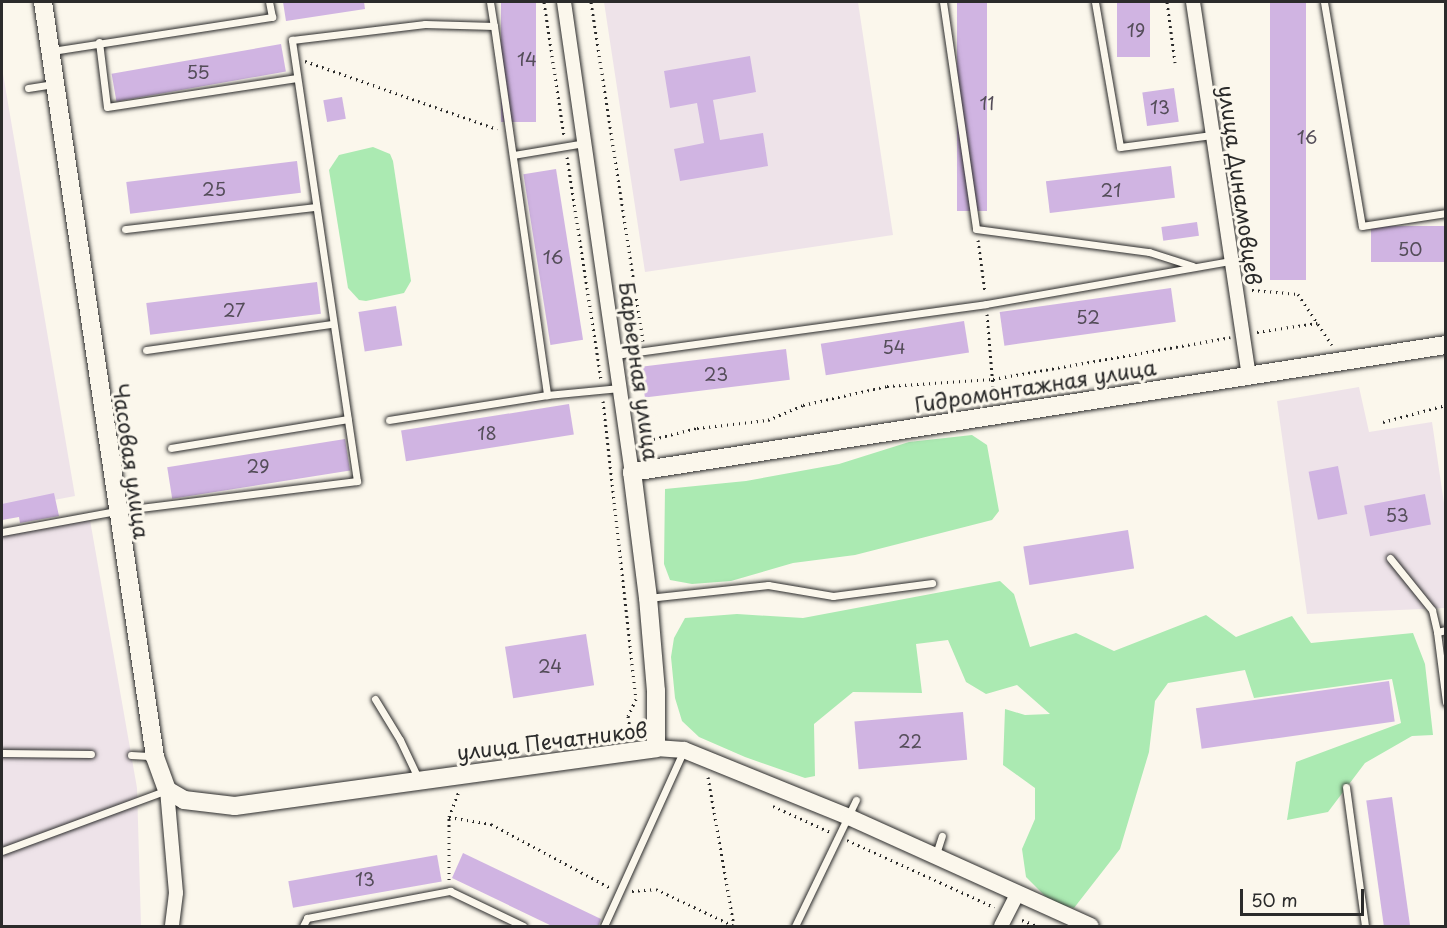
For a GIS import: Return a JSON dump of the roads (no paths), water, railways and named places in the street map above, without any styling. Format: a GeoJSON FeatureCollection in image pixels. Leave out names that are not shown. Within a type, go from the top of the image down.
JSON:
{"type":"FeatureCollection","features":[{"type":"Feature","properties":{"kind":"main road","name":"Часовая улица"},"geometry":{"type":"LineString","coordinates":[[42,2],[116,511],[155,756],[167,790]]}},
{"type":"Feature","properties":{"kind":"main road","name":"Гидромонтажная улица"},"geometry":{"type":"LineString","coordinates":[[632,472],[1446,345]]}},
{"type":"Feature","properties":{"kind":"main road","name":"Барьерная улица"},"geometry":{"type":"LineString","coordinates":[[632,472],[648,598],[656,691],[656,748]]}},
{"type":"Feature","properties":{"kind":"main road","name":"улица Печатников"},"geometry":{"type":"LineString","coordinates":[[167,790],[184,800],[236,806],[656,748]]}},
{"type":"Feature","properties":{"kind":"street","name":"Барьерная улица"},"geometry":{"type":"LineString","coordinates":[[564,2],[632,472]]}},
{"type":"Feature","properties":{"kind":"street","name":"улица Динамовцев"},"geometry":{"type":"LineString","coordinates":[[1193,2],[1230,261],[1249,375]]}},
{"type":"Feature","properties":{"kind":"street","name":"улица Печатников"},"geometry":{"type":"LineString","coordinates":[[656,748],[684,750],[849,817],[936,854],[1090,927]]}},
{"type":"Feature","properties":{"kind":"street","name":"Часовая улица"},"geometry":{"type":"LineString","coordinates":[[167,790],[176,893],[172,927]]}},
{"type":"Feature","properties":{"kind":"street"},"geometry":{"type":"LineString","coordinates":[[1001,927],[1018,893]]}},
{"type":"Feature","properties":{"kind":"lane"},"geometry":{"type":"LineString","coordinates":[[50,52],[99,42],[272,17],[269,2]]}},
{"type":"Feature","properties":{"kind":"lane"},"geometry":{"type":"LineString","coordinates":[[490,2],[547,394]]}},
{"type":"Feature","properties":{"kind":"lane"},"geometry":{"type":"LineString","coordinates":[[943,2],[976,229],[1149,252],[1194,267]]}},
{"type":"Feature","properties":{"kind":"lane"},"geometry":{"type":"LineString","coordinates":[[1095,2],[1120,147],[1212,135]]}},
{"type":"Feature","properties":{"kind":"lane"},"geometry":{"type":"LineString","coordinates":[[1324,2],[1362,226],[1446,213]]}},
{"type":"Feature","properties":{"kind":"lane"},"geometry":{"type":"LineString","coordinates":[[2,532],[116,511],[357,481],[332,324],[292,40],[425,24],[494,26]]}},
{"type":"Feature","properties":{"kind":"lane"},"geometry":{"type":"LineString","coordinates":[[99,42],[108,107],[297,78]]}},
{"type":"Feature","properties":{"kind":"lane"},"geometry":{"type":"LineString","coordinates":[[28,88],[54,84]]}},
{"type":"Feature","properties":{"kind":"lane"},"geometry":{"type":"LineString","coordinates":[[513,155],[585,143]]}},
{"type":"Feature","properties":{"kind":"lane"},"geometry":{"type":"LineString","coordinates":[[125,229],[315,207]]}},
{"type":"Feature","properties":{"kind":"lane"},"geometry":{"type":"LineString","coordinates":[[615,355],[987,304],[1230,261]]}},
{"type":"Feature","properties":{"kind":"lane"},"geometry":{"type":"LineString","coordinates":[[146,350],[332,324]]}},
{"type":"Feature","properties":{"kind":"lane"},"geometry":{"type":"LineString","coordinates":[[389,420],[547,394],[620,388]]}},
{"type":"Feature","properties":{"kind":"lane"},"geometry":{"type":"LineString","coordinates":[[171,448],[348,419]]}},
{"type":"Feature","properties":{"kind":"lane"},"geometry":{"type":"LineString","coordinates":[[1390,558],[1432,610],[1446,702]]}},
{"type":"Feature","properties":{"kind":"lane"},"geometry":{"type":"LineString","coordinates":[[648,598],[768,585],[833,596],[932,583]]}},
{"type":"Feature","properties":{"kind":"lane"},"geometry":{"type":"LineString","coordinates":[[1437,632],[1446,630]]}},
{"type":"Feature","properties":{"kind":"lane"},"geometry":{"type":"LineString","coordinates":[[375,699],[419,780]]}},
{"type":"Feature","properties":{"kind":"lane"},"geometry":{"type":"LineString","coordinates":[[604,927],[684,750]]}},
{"type":"Feature","properties":{"kind":"lane"},"geometry":{"type":"LineString","coordinates":[[2,753],[91,754]]}},
{"type":"Feature","properties":{"kind":"lane"},"geometry":{"type":"LineString","coordinates":[[131,755],[155,756]]}},
{"type":"Feature","properties":{"kind":"lane"},"geometry":{"type":"LineString","coordinates":[[1346,787],[1365,927]]}},
{"type":"Feature","properties":{"kind":"lane"},"geometry":{"type":"LineString","coordinates":[[2,851],[167,790]]}},
{"type":"Feature","properties":{"kind":"lane"},"geometry":{"type":"LineString","coordinates":[[795,927],[856,800]]}},
{"type":"Feature","properties":{"kind":"lane"},"geometry":{"type":"LineString","coordinates":[[936,854],[942,836]]}},
{"type":"Feature","properties":{"kind":"lane"},"geometry":{"type":"LineString","coordinates":[[303,927],[307,918],[450,891],[524,927]]}}]}
